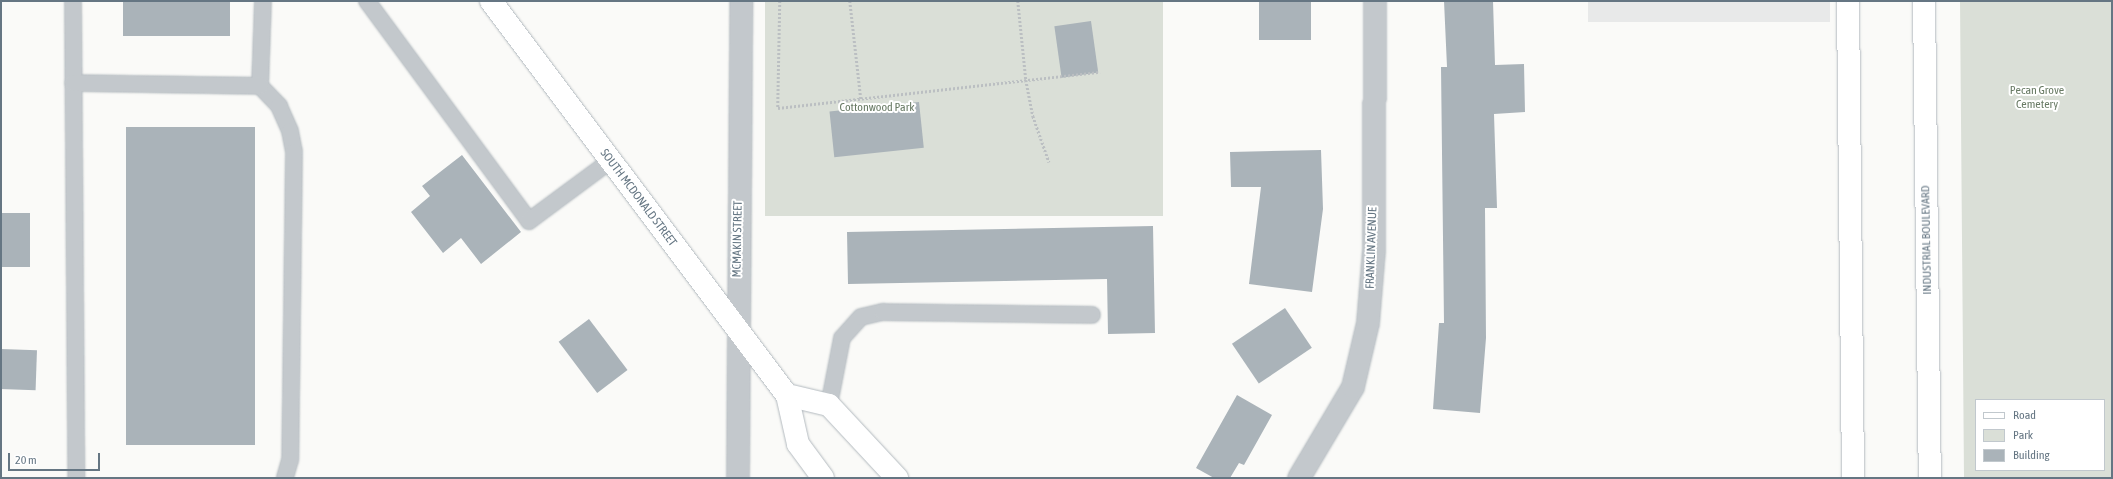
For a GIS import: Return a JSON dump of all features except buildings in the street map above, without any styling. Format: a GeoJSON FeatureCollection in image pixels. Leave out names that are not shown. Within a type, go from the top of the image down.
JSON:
{"type":"FeatureCollection","features":[{"type":"Feature","properties":{"kind":"main road","name":"SOUTH MCDONALD STREET"},"geometry":{"type":"LineString","coordinates":[[491,1],[787,395],[798,444],[823,478]]}},
{"type":"Feature","properties":{"kind":"main road"},"geometry":{"type":"LineString","coordinates":[[1848,1],[1854,478]]}},
{"type":"Feature","properties":{"kind":"main road","name":"INDUSTRIAL BOULEVARD"},"geometry":{"type":"LineString","coordinates":[[1924,1],[1930,478]]}},
{"type":"Feature","properties":{"kind":"main road"},"geometry":{"type":"LineString","coordinates":[[787,395],[829,405],[897,478]]}},
{"type":"Feature","properties":{"kind":"street","name":"MCMAKIN STREET"},"geometry":{"type":"LineString","coordinates":[[738,478],[737,330],[741,1]]}},
{"type":"Feature","properties":{"kind":"street","name":"FRANKLIN AVENUE"},"geometry":{"type":"LineString","coordinates":[[1299,478],[1353,387],[1368,323],[1374,250],[1375,1]]}},
{"type":"Feature","properties":{"kind":"lane"},"geometry":{"type":"LineString","coordinates":[[73,1],[76,478]]}},
{"type":"Feature","properties":{"kind":"lane"},"geometry":{"type":"LineString","coordinates":[[260,86],[263,1]]}},
{"type":"Feature","properties":{"kind":"lane"},"geometry":{"type":"LineString","coordinates":[[367,1],[529,221],[610,161]]}},
{"type":"Feature","properties":{"kind":"lane"},"geometry":{"type":"LineString","coordinates":[[73,83],[260,86],[279,106],[290,131],[294,152],[290,460],[285,478]]}},
{"type":"Feature","properties":{"kind":"lane"},"geometry":{"type":"LineString","coordinates":[[829,405],[842,338],[861,317],[883,312],[1092,315]]}},
{"type":"Feature","properties":{"kind":"path"},"geometry":{"type":"LineString","coordinates":[[780,1],[778,108],[1100,72]]}},
{"type":"Feature","properties":{"kind":"path"},"geometry":{"type":"LineString","coordinates":[[850,1],[861,99]]}},
{"type":"Feature","properties":{"kind":"path"},"geometry":{"type":"LineString","coordinates":[[1018,1],[1026,80],[1033,116],[1049,162]]}},
{"type":"Feature","properties":{"kind":"shaded area"},"geometry":{"type":"Polygon","coordinates":[[[1588,1],[1830,1],[1830,22],[1588,22],[1588,1]]]}},
{"type":"Feature","properties":{"kind":"green space","name":"Cottonwood Park"},"geometry":{"type":"Polygon","coordinates":[[[765,1],[1163,1],[1163,216],[765,216],[765,1]]]}},
{"type":"Feature","properties":{"kind":"green space","name":"Pecan Grove Cemetery"},"geometry":{"type":"Polygon","coordinates":[[[1960,1],[2112,1],[2112,478],[1964,478],[1960,1]]]}}]}
